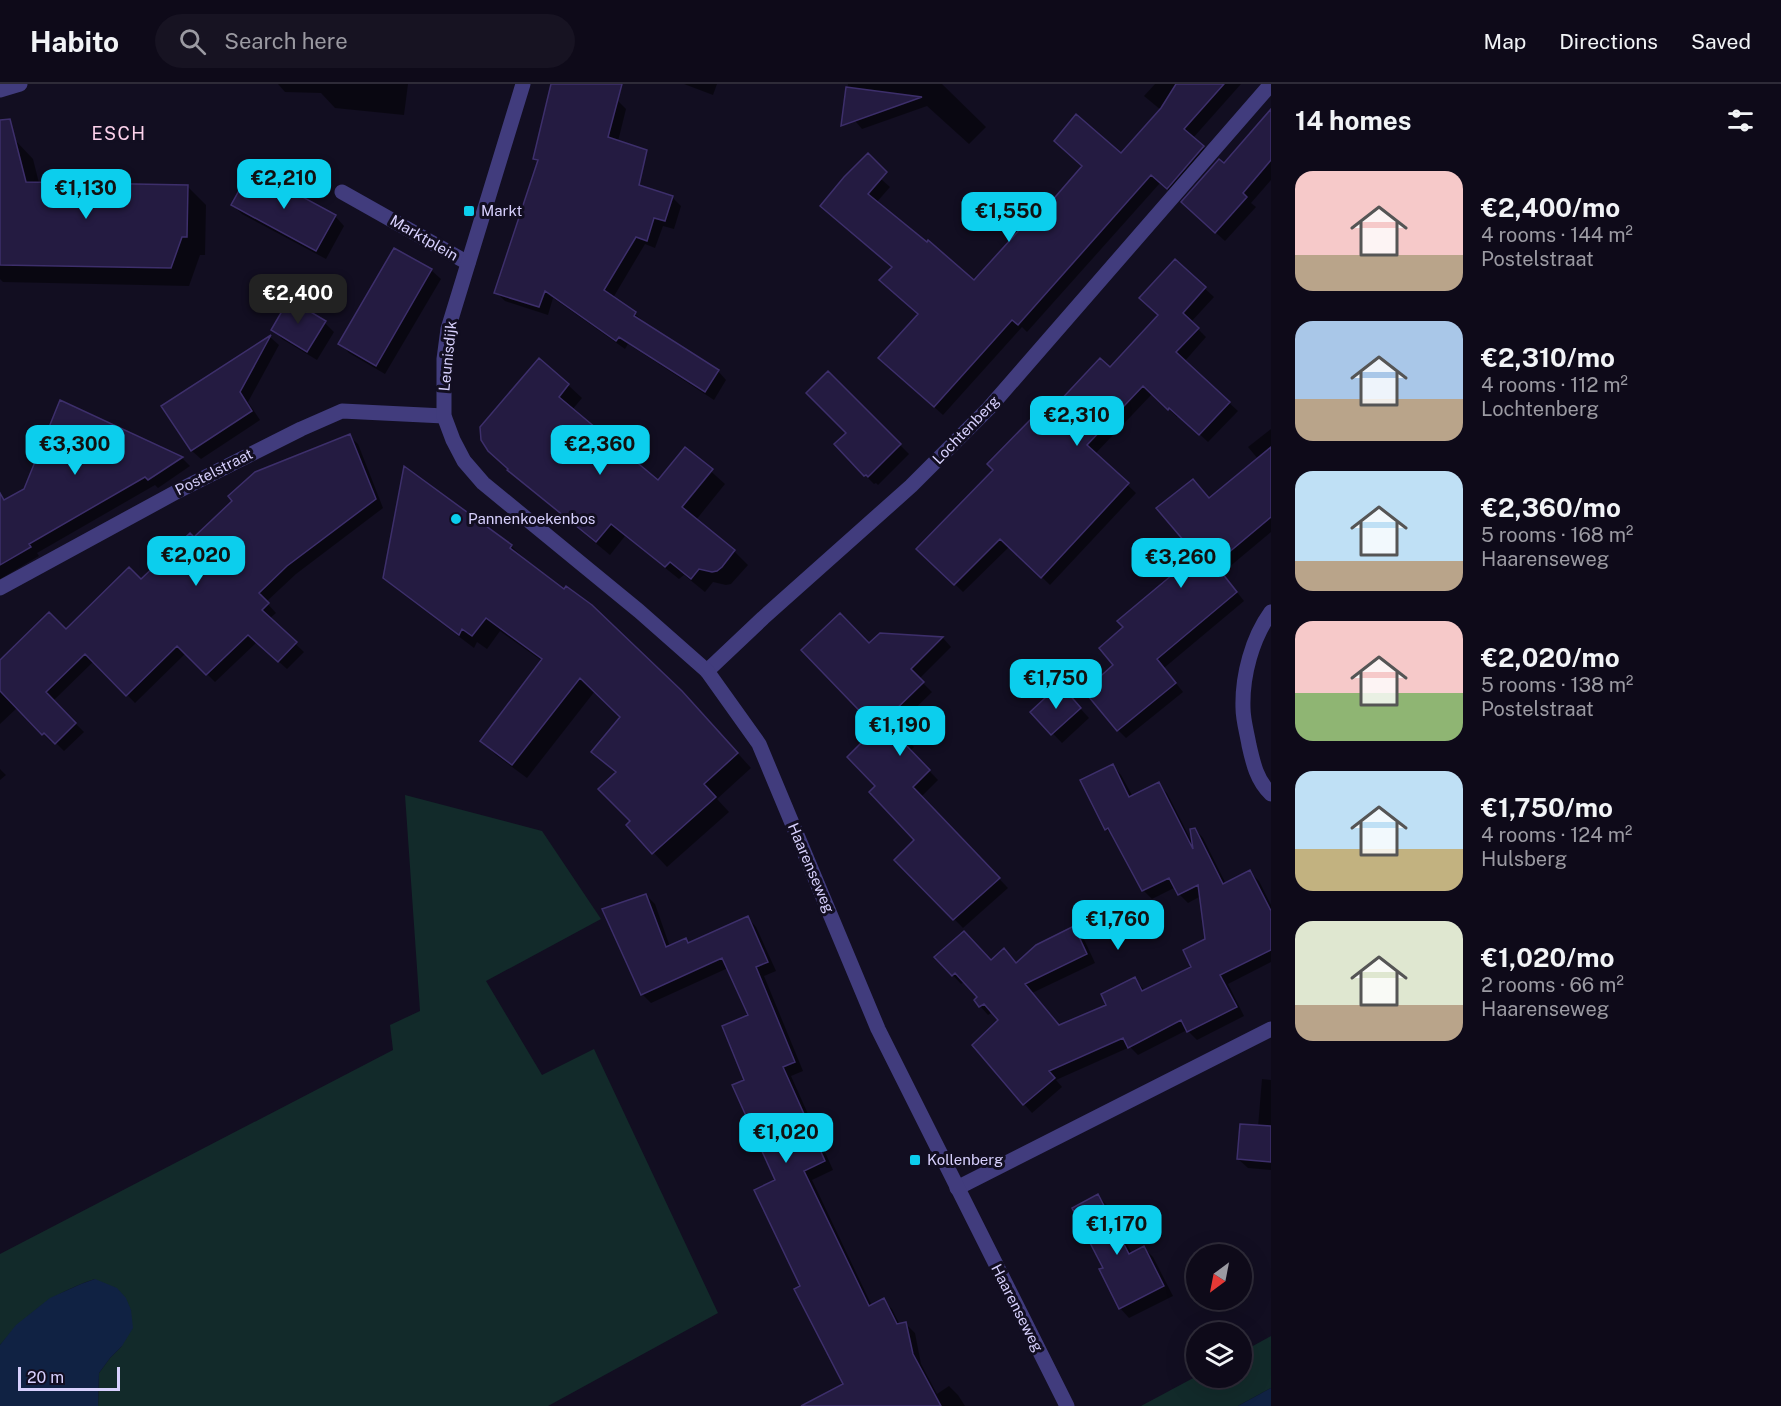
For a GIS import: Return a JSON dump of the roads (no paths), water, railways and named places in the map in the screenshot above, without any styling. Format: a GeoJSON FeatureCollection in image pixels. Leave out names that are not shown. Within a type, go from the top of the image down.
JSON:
{"type":"FeatureCollection","features":[{"type":"Feature","properties":{"kind":"street"},"geometry":{"type":"LineString","coordinates":[[0,90],[20,84]]}},
{"type":"Feature","properties":{"kind":"street","name":"Marktplein"},"geometry":{"type":"LineString","coordinates":[[342,192],[468,263],[523,84]]}},
{"type":"Feature","properties":{"kind":"street","name":"Lochtenberg"},"geometry":{"type":"LineString","coordinates":[[707,671],[911,486],[989,408],[1270,84]]}},
{"type":"Feature","properties":{"kind":"street","name":"Leunisdijk"},"geometry":{"type":"LineString","coordinates":[[444,416],[443,386],[448,329],[468,263]]}},
{"type":"Feature","properties":{"kind":"street","name":"Postelstraat"},"geometry":{"type":"LineString","coordinates":[[0,588],[178,491],[342,411],[444,416]]}},
{"type":"Feature","properties":{"kind":"street","name":"Haarenseweg"},"geometry":{"type":"LineString","coordinates":[[444,416],[464,461],[483,483],[639,611],[707,671],[759,744],[878,1029],[1066,1406]]}},
{"type":"Feature","properties":{"kind":"street"},"geometry":{"type":"LineString","coordinates":[[1271,612],[1265,620],[1248,664],[1243,687],[1243,710],[1252,762],[1257,776],[1271,794]]}},
{"type":"Feature","properties":{"kind":"street"},"geometry":{"type":"LineString","coordinates":[[957,1188],[1271,1029]]}},
{"type":"Feature","properties":{"kind":"water"},"geometry":{"type":"Polygon","coordinates":[[[95,1279],[117,1288],[126,1298],[131,1310],[133,1328],[122,1346],[99,1373],[98,1406],[0,1406],[0,1345],[16,1325],[50,1298],[95,1279]]]}},
{"type":"Feature","properties":{"kind":"water"},"geometry":{"type":"Polygon","coordinates":[[[1271,1388],[1271,1406],[1238,1406],[1271,1388]]]}},
{"type":"Feature","properties":{"kind":"place","name":"Markt"},"geometry":{"type":"Point","coordinates":[469,211]}},
{"type":"Feature","properties":{"kind":"place","name":"Pannenkoekenbos"},"geometry":{"type":"Point","coordinates":[456,519]}},
{"type":"Feature","properties":{"kind":"place","name":"Kollenberg"},"geometry":{"type":"Point","coordinates":[915,1160]}},
{"type":"Feature","properties":{"kind":"district","name":"ESCH"},"geometry":{"type":"Point","coordinates":[119,134]}}]}
